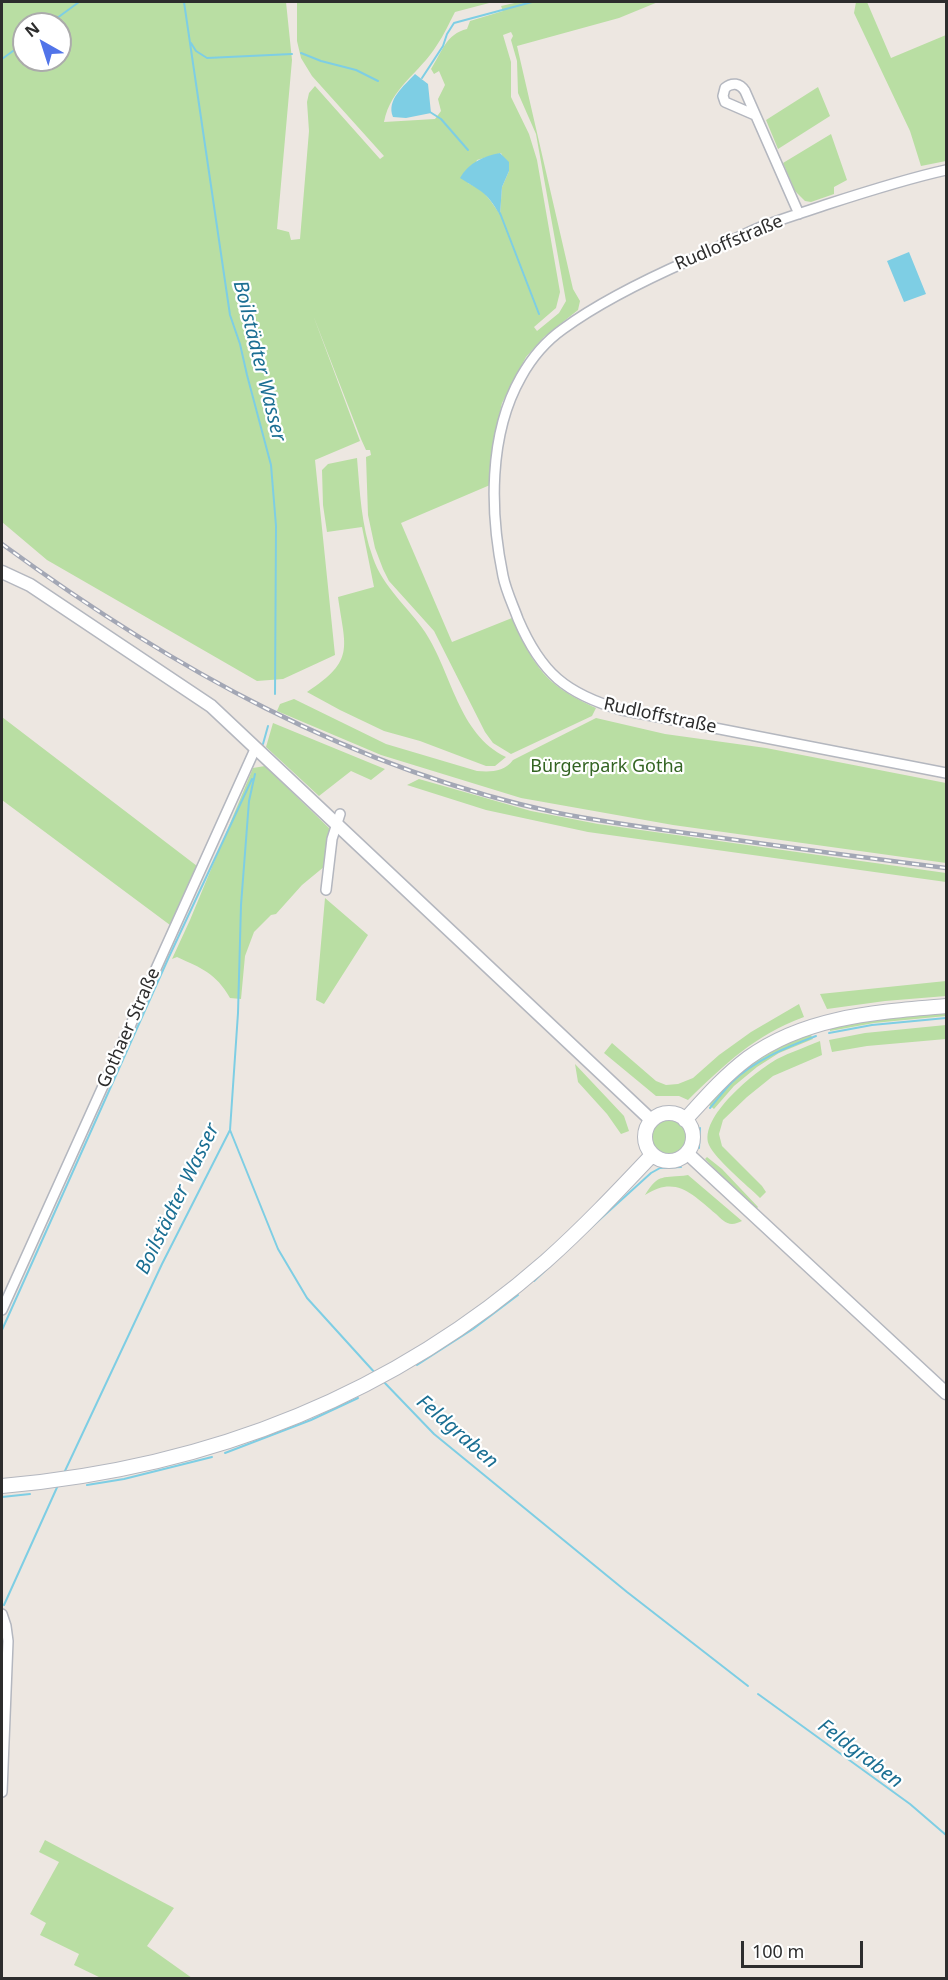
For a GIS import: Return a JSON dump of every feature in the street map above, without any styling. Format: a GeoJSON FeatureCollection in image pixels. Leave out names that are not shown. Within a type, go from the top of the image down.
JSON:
{"type":"FeatureCollection","features":[{"type":"Feature","properties":{"kind":"main road"},"geometry":{"type":"LineString","coordinates":[[686,1120],[732,1071],[765,1047],[802,1029],[845,1018],[946,1006]]}},
{"type":"Feature","properties":{"kind":"main road"},"geometry":{"type":"LineString","coordinates":[[668,1113],[677,1114],[686,1120],[693,1136],[687,1153],[670,1161],[658,1159],[652,1155],[644,1138],[651,1120],[668,1113]]}},
{"type":"Feature","properties":{"kind":"main road"},"geometry":{"type":"LineString","coordinates":[[2,1486],[52,1482],[133,1468],[232,1441],[290,1420],[367,1384],[447,1336],[521,1282],[598,1212],[652,1155]]}},
{"type":"Feature","properties":{"kind":"street","name":"Rudloffstraße"},"geometry":{"type":"LineString","coordinates":[[755,115],[799,214]]}},
{"type":"Feature","properties":{"kind":"street","name":"Rudloffstraße"},"geometry":{"type":"LineString","coordinates":[[946,170],[860,194],[758,229],[622,293],[562,330],[530,363],[510,402],[496,459],[494,485],[495,522],[504,581],[524,633],[540,661],[561,683],[585,698],[622,710],[946,773]]}},
{"type":"Feature","properties":{"kind":"street"},"geometry":{"type":"LineString","coordinates":[[2,572],[30,585],[211,706],[339,819],[651,1120]]}},
{"type":"Feature","properties":{"kind":"street","name":"Gothaer Straße"},"geometry":{"type":"LineString","coordinates":[[2,1310],[256,747]]}},
{"type":"Feature","properties":{"kind":"street"},"geometry":{"type":"LineString","coordinates":[[326,890],[332,839],[339,819]]}},
{"type":"Feature","properties":{"kind":"street"},"geometry":{"type":"LineString","coordinates":[[687,1153],[946,1393]]}},
{"type":"Feature","properties":{"kind":"street"},"geometry":{"type":"LineString","coordinates":[[2,1614],[8,1641],[2,1792]]}},
{"type":"Feature","properties":{"kind":"green space"},"geometry":{"type":"Polygon","coordinates":[[[2,2],[286,2],[292,60],[277,229],[289,232],[291,240],[300,239],[309,131],[307,102],[309,93],[315,86],[380,159],[384,156],[312,76],[301,58],[297,41],[297,2],[493,2],[455,12],[430,55],[393,99],[384,122],[435,119],[441,111],[438,99],[445,85],[439,71],[434,74],[431,69],[442,50],[449,39],[467,29],[470,21],[503,11],[501,6],[519,2],[658,2],[619,18],[517,46],[573,289],[580,301],[578,310],[544,337],[526,357],[502,403],[493,443],[490,485],[401,523],[452,642],[512,618],[535,663],[564,691],[596,708],[592,716],[511,754],[493,743],[485,732],[434,631],[389,581],[383,569],[375,548],[368,515],[366,457],[371,455],[370,450],[366,450],[361,439],[313,315],[360,441],[315,460],[335,655],[283,679],[257,681],[47,560],[2,522],[2,2]],[[511,32],[503,35],[511,62],[511,97],[529,134],[537,160],[560,292],[556,308],[534,327],[537,331],[559,313],[566,301],[536,134],[518,93],[517,61],[511,32]],[[501,153],[477,160],[468,183],[483,192],[500,214],[502,187],[509,171],[501,153]]]}},
{"type":"Feature","properties":{"kind":"green space"},"geometry":{"type":"Polygon","coordinates":[[[856,2],[867,2],[891,58],[946,35],[946,161],[921,166],[910,131],[854,13],[856,2]]]}},
{"type":"Feature","properties":{"kind":"green space"},"geometry":{"type":"Polygon","coordinates":[[[818,87],[830,116],[778,149],[766,120],[818,87]]]}},
{"type":"Feature","properties":{"kind":"green space"},"geometry":{"type":"Polygon","coordinates":[[[831,134],[847,180],[834,187],[834,194],[811,202],[805,201],[795,191],[783,163],[831,134]]]}},
{"type":"Feature","properties":{"kind":"green space"},"geometry":{"type":"Polygon","coordinates":[[[357,458],[363,521],[377,568],[389,588],[425,632],[466,718],[490,747],[506,757],[495,766],[486,766],[420,741],[384,731],[307,692],[334,671],[343,652],[343,629],[338,597],[374,587],[362,527],[327,532],[323,505],[322,470],[328,464],[357,458]]]}},
{"type":"Feature","properties":{"kind":"green space","name":"Bürgerpark Gotha"},"geometry":{"type":"Polygon","coordinates":[[[294,699],[386,744],[477,771],[501,769],[513,760],[596,718],[665,734],[766,748],[946,783],[946,863],[673,825],[521,798],[381,755],[277,711],[280,704],[294,699]]]}},
{"type":"Feature","properties":{"kind":"green space"},"geometry":{"type":"Polygon","coordinates":[[[2,717],[197,866],[170,925],[2,800],[2,717]]]}},
{"type":"Feature","properties":{"kind":"green space"},"geometry":{"type":"Polygon","coordinates":[[[273,723],[385,769],[371,780],[351,771],[319,796],[266,747],[273,723]]]}},
{"type":"Feature","properties":{"kind":"green space"},"geometry":{"type":"Polygon","coordinates":[[[265,766],[330,829],[325,866],[254,932],[245,956],[241,999],[230,998],[207,972],[177,957],[172,959],[253,768],[265,766]]]}},
{"type":"Feature","properties":{"kind":"green space"},"geometry":{"type":"Polygon","coordinates":[[[419,779],[531,811],[598,824],[946,873],[946,882],[588,832],[486,810],[407,785],[419,779]]]}},
{"type":"Feature","properties":{"kind":"green space"},"geometry":{"type":"Polygon","coordinates":[[[325,898],[368,935],[324,1004],[316,1000],[325,898]]]}},
{"type":"Feature","properties":{"kind":"green space"},"geometry":{"type":"Polygon","coordinates":[[[946,981],[946,996],[827,1009],[820,994],[946,981]]]}},
{"type":"Feature","properties":{"kind":"green space"},"geometry":{"type":"Polygon","coordinates":[[[799,1004],[804,1017],[770,1032],[742,1052],[688,1100],[679,1096],[656,1096],[604,1053],[612,1043],[656,1081],[666,1085],[678,1084],[693,1078],[719,1055],[751,1032],[799,1004]]]}},
{"type":"Feature","properties":{"kind":"green space"},"geometry":{"type":"Polygon","coordinates":[[[946,1011],[946,1016],[874,1023],[830,1031],[842,1024],[871,1018],[946,1011]]]}},
{"type":"Feature","properties":{"kind":"green space"},"geometry":{"type":"Polygon","coordinates":[[[946,1025],[946,1039],[867,1046],[832,1052],[829,1040],[865,1033],[946,1025]]]}},
{"type":"Feature","properties":{"kind":"green space"},"geometry":{"type":"Polygon","coordinates":[[[810,1033],[813,1039],[779,1053],[734,1086],[714,1109],[709,1105],[720,1092],[755,1062],[810,1033]]]}},
{"type":"Feature","properties":{"kind":"green space"},"geometry":{"type":"Polygon","coordinates":[[[820,1041],[822,1055],[773,1076],[723,1120],[719,1134],[722,1146],[762,1186],[766,1192],[760,1198],[712,1151],[708,1134],[712,1121],[731,1096],[756,1074],[777,1059],[820,1041]]]}},
{"type":"Feature","properties":{"kind":"green space"},"geometry":{"type":"Polygon","coordinates":[[[575,1064],[624,1116],[629,1131],[621,1134],[607,1114],[578,1082],[575,1064]]]}},
{"type":"Feature","properties":{"kind":"green space"},"geometry":{"type":"Polygon","coordinates":[[[669,1120],[681,1125],[686,1137],[681,1149],[669,1154],[657,1149],[652,1137],[657,1125],[669,1120]]]}},
{"type":"Feature","properties":{"kind":"green space"},"geometry":{"type":"Polygon","coordinates":[[[707,1157],[722,1169],[758,1207],[755,1211],[705,1159],[707,1157]]]}},
{"type":"Feature","properties":{"kind":"green space"},"geometry":{"type":"Polygon","coordinates":[[[688,1175],[742,1221],[728,1223],[691,1194],[675,1187],[656,1189],[645,1195],[654,1183],[662,1178],[688,1175]]]}},
{"type":"Feature","properties":{"kind":"green space"},"geometry":{"type":"Polygon","coordinates":[[[45,1840],[174,1908],[147,1946],[192,1978],[101,1978],[74,1965],[79,1954],[40,1935],[46,1923],[30,1914],[59,1862],[39,1852],[45,1840]]]}},
{"type":"Feature","properties":{"kind":"water"},"geometry":{"type":"Polygon","coordinates":[[[415,74],[428,84],[431,113],[406,118],[393,117],[391,111],[394,99],[415,74]]]}},
{"type":"Feature","properties":{"kind":"water"},"geometry":{"type":"Polygon","coordinates":[[[500,153],[509,162],[509,171],[502,187],[500,215],[487,196],[460,178],[467,168],[477,161],[500,153]]]}},
{"type":"Feature","properties":{"kind":"water"},"geometry":{"type":"Polygon","coordinates":[[[909,252],[926,294],[904,302],[887,261],[909,252]]]}},
{"type":"Feature","properties":{"kind":"waterway"},"geometry":{"type":"LineString","coordinates":[[65,12],[79,2]]}},
{"type":"Feature","properties":{"kind":"waterway","name":"Boilstädter Wasser"},"geometry":{"type":"LineString","coordinates":[[184,2],[230,315],[240,344],[271,465],[276,526],[275,694]]}},
{"type":"Feature","properties":{"kind":"waterway"},"geometry":{"type":"LineString","coordinates":[[422,78],[443,46],[454,23],[532,2]]}},
{"type":"Feature","properties":{"kind":"waterway"},"geometry":{"type":"LineString","coordinates":[[191,43],[196,51],[207,58],[292,54]]}},
{"type":"Feature","properties":{"kind":"waterway"},"geometry":{"type":"LineString","coordinates":[[2,59],[12,52]]}},
{"type":"Feature","properties":{"kind":"waterway"},"geometry":{"type":"LineString","coordinates":[[301,53],[356,70],[378,81]]}},
{"type":"Feature","properties":{"kind":"waterway"},"geometry":{"type":"LineString","coordinates":[[430,112],[441,119],[468,150]]}},
{"type":"Feature","properties":{"kind":"waterway"},"geometry":{"type":"LineString","coordinates":[[500,213],[539,314]]}},
{"type":"Feature","properties":{"kind":"waterway","name":"Boilstädter Wasser"},"geometry":{"type":"LineString","coordinates":[[263,744],[268,726]]}},
{"type":"Feature","properties":{"kind":"waterway","name":"Boilstädter Wasser"},"geometry":{"type":"LineString","coordinates":[[64,1473],[162,1264],[230,1130],[238,1013],[241,905],[249,801],[255,774]]}},
{"type":"Feature","properties":{"kind":"waterway"},"geometry":{"type":"LineString","coordinates":[[2,1330],[168,959],[252,779]]}},
{"type":"Feature","properties":{"kind":"waterway"},"geometry":{"type":"LineString","coordinates":[[829,1033],[872,1025],[946,1018]]}},
{"type":"Feature","properties":{"kind":"waterway"},"geometry":{"type":"LineString","coordinates":[[710,1108],[732,1082],[751,1067],[816,1036]]}},
{"type":"Feature","properties":{"kind":"waterway"},"geometry":{"type":"LineString","coordinates":[[699,1148],[700,1128]]}},
{"type":"Feature","properties":{"kind":"waterway","name":"Feldgraben"},"geometry":{"type":"LineString","coordinates":[[230,1130],[278,1249],[307,1298],[376,1374]]}},
{"type":"Feature","properties":{"kind":"waterway"},"geometry":{"type":"LineString","coordinates":[[587,1231],[651,1173],[660,1168],[681,1167]]}},
{"type":"Feature","properties":{"kind":"waterway"},"geometry":{"type":"LineString","coordinates":[[534,1281],[550,1266]]}},
{"type":"Feature","properties":{"kind":"waterway"},"geometry":{"type":"LineString","coordinates":[[417,1365],[473,1329],[518,1295]]}},
{"type":"Feature","properties":{"kind":"waterway","name":"Feldgraben"},"geometry":{"type":"LineString","coordinates":[[382,1380],[434,1434],[627,1592],[748,1686]]}},
{"type":"Feature","properties":{"kind":"waterway"},"geometry":{"type":"LineString","coordinates":[[225,1453],[311,1420],[358,1398]]}},
{"type":"Feature","properties":{"kind":"waterway"},"geometry":{"type":"LineString","coordinates":[[87,1485],[124,1479],[212,1457]]}},
{"type":"Feature","properties":{"kind":"waterway","name":"Boilstädter Wasser"},"geometry":{"type":"LineString","coordinates":[[4,1605],[59,1483]]}},
{"type":"Feature","properties":{"kind":"waterway"},"geometry":{"type":"LineString","coordinates":[[2,1497],[30,1494]]}},
{"type":"Feature","properties":{"kind":"waterway","name":"Feldgraben"},"geometry":{"type":"LineString","coordinates":[[758,1694],[910,1804],[946,1835]]}},
{"type":"Feature","properties":{"kind":"railway"},"geometry":{"type":"LineString","coordinates":[[2,544],[131,632],[197,672],[335,741],[407,770],[482,794],[579,817],[946,868]]}}]}
